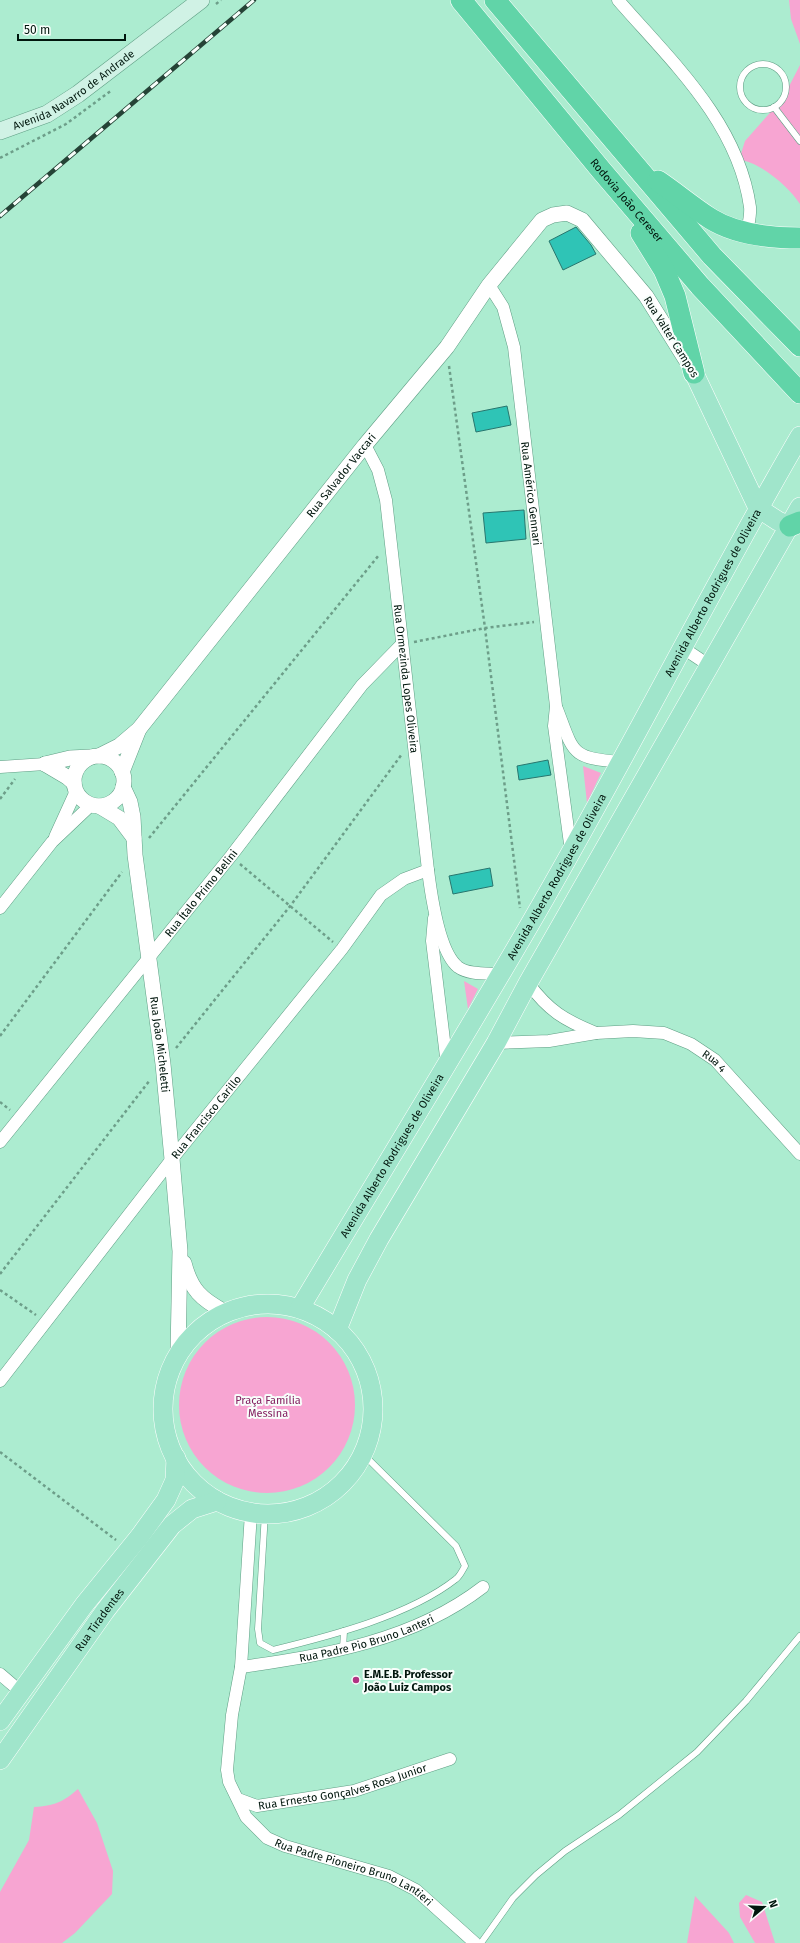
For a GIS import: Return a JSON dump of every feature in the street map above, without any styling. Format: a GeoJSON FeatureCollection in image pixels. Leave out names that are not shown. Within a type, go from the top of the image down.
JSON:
{"type":"FeatureCollection","features":[{"type":"Feature","properties":{"kind":"highway","name":"Rodovia João Cereser"},"geometry":{"type":"LineString","coordinates":[[461,0],[601,170],[700,286],[800,393]]}},
{"type":"Feature","properties":{"kind":"highway"},"geometry":{"type":"LineString","coordinates":[[495,0],[712,256],[800,346]]}},
{"type":"Feature","properties":{"kind":"highway"},"geometry":{"type":"LineString","coordinates":[[637,168],[670,189],[711,219],[747,234],[800,238]]}},
{"type":"Feature","properties":{"kind":"highway"},"geometry":{"type":"LineString","coordinates":[[601,170],[664,270],[675,296],[694,373]]}},
{"type":"Feature","properties":{"kind":"main road","name":"Avenida Navarro de Andrade"},"geometry":{"type":"LineString","coordinates":[[0,131],[47,114],[78,94],[201,0]]}},
{"type":"Feature","properties":{"kind":"main road","name":"Rua Valter Campos"},"geometry":{"type":"LineString","coordinates":[[694,373],[758,508]]}},
{"type":"Feature","properties":{"kind":"main road","name":"Avenida Alberto Rodrigues de Oliveira"},"geometry":{"type":"LineString","coordinates":[[300,1308],[523,936],[621,762],[758,508],[800,436]]}},
{"type":"Feature","properties":{"kind":"main road"},"geometry":{"type":"LineString","coordinates":[[337,1330],[357,1280],[379,1239],[496,1043],[528,983],[710,666],[795,524],[800,507]]}},
{"type":"Feature","properties":{"kind":"main road"},"geometry":{"type":"LineString","coordinates":[[758,508],[778,521],[795,524]]}},
{"type":"Feature","properties":{"kind":"main road"},"geometry":{"type":"LineString","coordinates":[[275,1304],[300,1308],[313,1314],[337,1330],[359,1356],[371,1388],[372,1422],[363,1454],[344,1482],[317,1503],[284,1513],[258,1513],[233,1508],[217,1501],[193,1482],[176,1458],[166,1433],[163,1406],[167,1379],[178,1354],[198,1330],[226,1312],[250,1305],[275,1304]]}},
{"type":"Feature","properties":{"kind":"main road","name":"Rua Tiradentes"},"geometry":{"type":"LineString","coordinates":[[1,1718],[84,1605],[130,1550],[166,1500],[175,1480],[176,1458]]}},
{"type":"Feature","properties":{"kind":"main road","name":"Rua Tiradentes"},"geometry":{"type":"LineString","coordinates":[[0,1760],[105,1611],[172,1525],[192,1509],[217,1501]]}},
{"type":"Feature","properties":{"kind":"street"},"geometry":{"type":"LineString","coordinates":[[618,0],[701,96],[728,139],[744,181],[750,208],[747,234]]}},
{"type":"Feature","properties":{"kind":"street","name":"Rua Valter Campos"},"geometry":{"type":"LineString","coordinates":[[542,220],[553,215],[567,213],[582,220],[646,296],[694,373]]}},
{"type":"Feature","properties":{"kind":"street","name":"Rua Salvador Vaccari"},"geometry":{"type":"LineString","coordinates":[[95,756],[119,746],[138,729],[365,446],[447,347],[489,285],[542,220]]}},
{"type":"Feature","properties":{"kind":"street","name":"Rua Américo Gennari"},"geometry":{"type":"LineString","coordinates":[[489,285],[503,307],[514,347],[556,706],[554,726],[571,851]]}},
{"type":"Feature","properties":{"kind":"street","name":"Rua Ormezinda Lopes Oliveira"},"geometry":{"type":"LineString","coordinates":[[365,446],[378,470],[386,500],[434,915],[432,941],[447,1065]]}},
{"type":"Feature","properties":{"kind":"street","name":"Rua Ítalo Primo Belini"},"geometry":{"type":"LineString","coordinates":[[0,1142],[231,856],[362,685],[402,644]]}},
{"type":"Feature","properties":{"kind":"street"},"geometry":{"type":"LineString","coordinates":[[683,648],[710,666]]}},
{"type":"Feature","properties":{"kind":"street","name":"Rua Américo Gennari"},"geometry":{"type":"LineString","coordinates":[[556,706],[572,747],[579,755],[602,761],[621,762]]}},
{"type":"Feature","properties":{"kind":"street","name":"Rua Salvador Vaccari"},"geometry":{"type":"LineString","coordinates":[[123,779],[138,729]]}},
{"type":"Feature","properties":{"kind":"street"},"geometry":{"type":"LineString","coordinates":[[52,842],[75,787],[75,775],[78,767],[95,756]]}},
{"type":"Feature","properties":{"kind":"street"},"geometry":{"type":"LineString","coordinates":[[0,767],[45,764],[70,758],[95,756],[113,760],[123,779],[120,794],[115,801],[107,805],[95,805],[52,842],[0,908]]}},
{"type":"Feature","properties":{"kind":"street"},"geometry":{"type":"LineString","coordinates":[[45,764],[67,777],[82,799],[119,818],[134,838]]}},
{"type":"Feature","properties":{"kind":"street","name":"Rua João Micheletti"},"geometry":{"type":"LineString","coordinates":[[123,779],[130,802],[135,855],[163,1064],[180,1251],[178,1354]]}},
{"type":"Feature","properties":{"kind":"street","name":"Rua Francisco Carillo"},"geometry":{"type":"LineString","coordinates":[[0,1381],[172,1159],[342,949],[381,895],[404,879],[428,870]]}},
{"type":"Feature","properties":{"kind":"street","name":"Rua Ormezinda Lopes Oliveira"},"geometry":{"type":"LineString","coordinates":[[434,915],[450,959],[458,968],[472,972],[500,974]]}},
{"type":"Feature","properties":{"kind":"street","name":"Rua 4"},"geometry":{"type":"LineString","coordinates":[[528,983],[539,998],[556,1014],[574,1024],[596,1032]]}},
{"type":"Feature","properties":{"kind":"street","name":"Rua 4"},"geometry":{"type":"LineString","coordinates":[[496,1043],[549,1041],[596,1032],[633,1031],[664,1033],[691,1044],[715,1060],[800,1154]]}},
{"type":"Feature","properties":{"kind":"street","name":"Rua João Micheletti"},"geometry":{"type":"LineString","coordinates":[[180,1251],[191,1285],[204,1299],[226,1312]]}},
{"type":"Feature","properties":{"kind":"street"},"geometry":{"type":"LineString","coordinates":[[238,1799],[229,1782],[227,1770],[232,1715],[241,1667],[258,1513]]}},
{"type":"Feature","properties":{"kind":"street","name":"Rua Padre Pio Bruno Lanteri"},"geometry":{"type":"LineString","coordinates":[[241,1667],[314,1656],[379,1640],[428,1621],[466,1600],[483,1587]]}},
{"type":"Feature","properties":{"kind":"street"},"geometry":{"type":"LineString","coordinates":[[0,1674],[21,1692]]}},
{"type":"Feature","properties":{"kind":"street","name":"Rua Ernesto Gonçalves Rosa Junior"},"geometry":{"type":"LineString","coordinates":[[238,1799],[257,1806],[354,1791],[450,1759]]}},
{"type":"Feature","properties":{"kind":"street","name":"Rua Padre Pioneiro Bruno Lantieri"},"geometry":{"type":"LineString","coordinates":[[238,1799],[246,1817],[267,1838],[285,1846],[389,1876],[416,1890],[475,1943]]}},
{"type":"Feature","properties":{"kind":"lane"},"geometry":{"type":"LineString","coordinates":[[759,64],[773,66],[784,76],[786,90],[780,103],[774,108],[760,110],[753,108],[743,98],[740,84],[746,71],[752,67],[759,64]]}},
{"type":"Feature","properties":{"kind":"lane"},"geometry":{"type":"LineString","coordinates":[[774,108],[800,141]]}},
{"type":"Feature","properties":{"kind":"lane"},"geometry":{"type":"LineString","coordinates":[[258,1513],[258,1629],[260,1643],[273,1650],[344,1631],[419,1601],[458,1578],[464,1566],[456,1546],[363,1454]]}},
{"type":"Feature","properties":{"kind":"lane"},"geometry":{"type":"LineString","coordinates":[[343,1649],[344,1631]]}},
{"type":"Feature","properties":{"kind":"lane"},"geometry":{"type":"LineString","coordinates":[[481,1943],[513,1898],[536,1875],[565,1851],[619,1815],[697,1752],[746,1701],[800,1636]]}},
{"type":"Feature","properties":{"kind":"path"},"geometry":{"type":"LineString","coordinates":[[447,347],[485,628],[523,936]]}},
{"type":"Feature","properties":{"kind":"path"},"geometry":{"type":"LineString","coordinates":[[0,1036],[135,855],[391,541]]}},
{"type":"Feature","properties":{"kind":"path"},"geometry":{"type":"LineString","coordinates":[[402,644],[485,628],[545,621]]}},
{"type":"Feature","properties":{"kind":"path"},"geometry":{"type":"LineString","coordinates":[[0,1274],[163,1064],[291,905],[413,740]]}},
{"type":"Feature","properties":{"kind":"path"},"geometry":{"type":"LineString","coordinates":[[0,799],[27,765]]}},
{"type":"Feature","properties":{"kind":"path"},"geometry":{"type":"LineString","coordinates":[[231,856],[342,949]]}},
{"type":"Feature","properties":{"kind":"path"},"geometry":{"type":"LineString","coordinates":[[0,1290],[46,1323]]}},
{"type":"Feature","properties":{"kind":"path"},"geometry":{"type":"LineString","coordinates":[[0,1452],[130,1550]]}},
{"type":"Feature","properties":{"kind":"green space"},"geometry":{"type":"Polygon","coordinates":[[[789,0],[800,0],[800,44],[791,19],[789,0]]]}},
{"type":"Feature","properties":{"kind":"green space"},"geometry":{"type":"Polygon","coordinates":[[[800,65],[800,204],[789,190],[773,176],[747,161],[739,160],[745,141],[783,98],[800,65]]]}},
{"type":"Feature","properties":{"kind":"green space"},"geometry":{"type":"Polygon","coordinates":[[[583,766],[601,773],[587,803],[583,766]]]}},
{"type":"Feature","properties":{"kind":"green space"},"geometry":{"type":"Polygon","coordinates":[[[464,981],[478,989],[468,1009],[464,981]]]}},
{"type":"Feature","properties":{"kind":"green space","name":"Praça Família Messina"},"geometry":{"type":"Polygon","coordinates":[[[276,1317],[301,1323],[309,1327],[323,1337],[335,1349],[349,1371],[354,1388],[354,1422],[349,1439],[335,1461],[323,1473],[301,1487],[284,1492],[258,1493],[233,1487],[225,1483],[211,1473],[199,1461],[185,1439],[180,1422],[179,1396],[185,1371],[189,1363],[199,1349],[211,1337],[233,1323],[250,1318],[276,1317]]]}},
{"type":"Feature","properties":{"kind":"green space"},"geometry":{"type":"Polygon","coordinates":[[[78,1789],[97,1823],[113,1871],[112,1894],[75,1933],[62,1943],[0,1943],[0,1892],[29,1840],[34,1807],[47,1806],[58,1802],[68,1797],[78,1789]]]}},
{"type":"Feature","properties":{"kind":"green space"},"geometry":{"type":"Polygon","coordinates":[[[746,1895],[762,1902],[775,1943],[755,1943],[740,1917],[739,1903],[746,1895]]]}},
{"type":"Feature","properties":{"kind":"green space"},"geometry":{"type":"Polygon","coordinates":[[[695,1896],[729,1933],[734,1943],[687,1943],[695,1896]]]}},
{"type":"Feature","properties":{"kind":"building"},"geometry":{"type":"Polygon","coordinates":[[[576,227],[591,245],[596,254],[563,270],[549,241],[576,227]]]}},
{"type":"Feature","properties":{"kind":"building"},"geometry":{"type":"Polygon","coordinates":[[[507,406],[511,425],[476,432],[472,413],[507,406]]]}},
{"type":"Feature","properties":{"kind":"building"},"geometry":{"type":"Polygon","coordinates":[[[524,510],[526,539],[486,543],[483,513],[524,510]]]}},
{"type":"Feature","properties":{"kind":"building"},"geometry":{"type":"Polygon","coordinates":[[[548,760],[551,775],[519,780],[517,766],[548,760]]]}},
{"type":"Feature","properties":{"kind":"building"},"geometry":{"type":"Polygon","coordinates":[[[490,868],[493,886],[453,894],[449,876],[490,868]]]}},
{"type":"Feature","properties":{"kind":"railway"},"geometry":{"type":"LineString","coordinates":[[0,216],[254,0]]}},
{"type":"Feature","properties":{"kind":"place","name":"E.M.E.B. Professor João Luiz Campos"},"geometry":{"type":"Point","coordinates":[356,1680]}}]}
